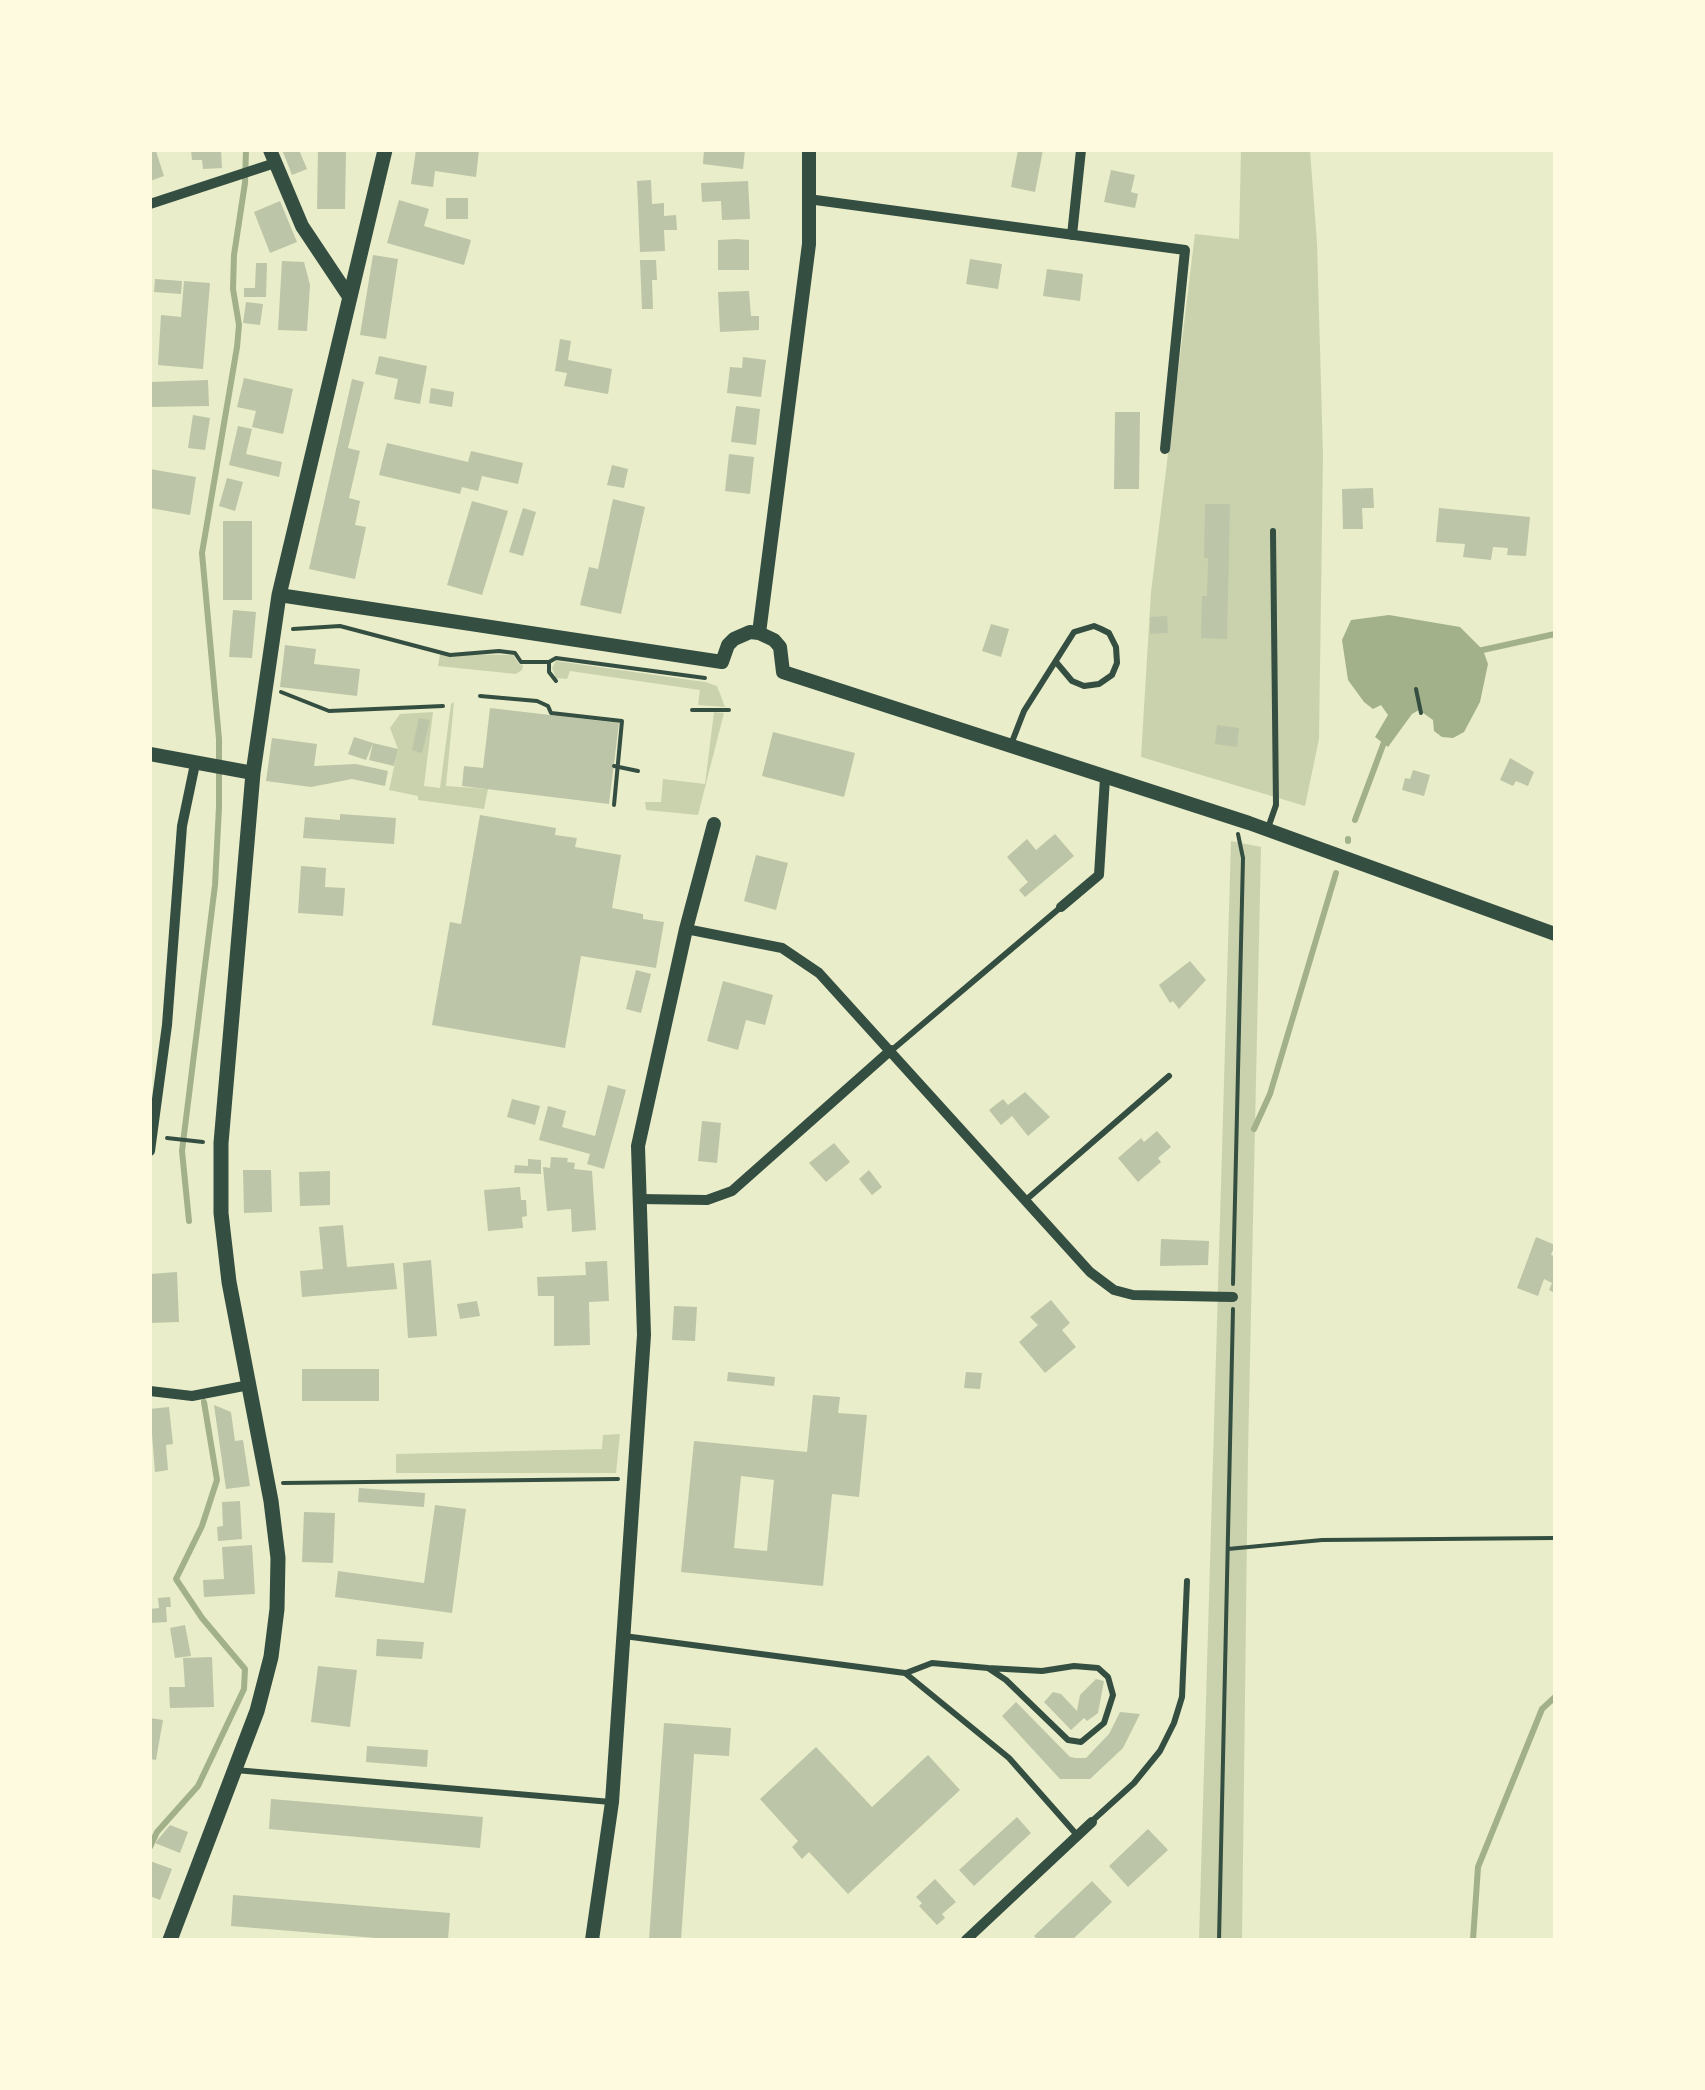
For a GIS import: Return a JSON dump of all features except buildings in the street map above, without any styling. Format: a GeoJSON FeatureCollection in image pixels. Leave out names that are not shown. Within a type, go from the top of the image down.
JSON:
{"type":"FeatureCollection","features":[{"type":"Feature","properties":{"kind":"main road"},"geometry":{"type":"LineString","coordinates":[[170,1940],[262,1693],[277,1609],[278,1558],[271,1502],[221,1213],[221,1143],[246,773],[280,595],[386,150]]}},
{"type":"Feature","properties":{"kind":"street"},"geometry":{"type":"LineString","coordinates":[[759,633],[809,244],[810,150]]}},
{"type":"Feature","properties":{"kind":"street"},"geometry":{"type":"LineString","coordinates":[[1072,234],[1081,150]]}},
{"type":"Feature","properties":{"kind":"street"},"geometry":{"type":"LineString","coordinates":[[150,204],[268,160],[302,226],[350,298]]}},
{"type":"Feature","properties":{"kind":"street"},"geometry":{"type":"LineString","coordinates":[[808,199],[1185,250],[1165,449]]}},
{"type":"Feature","properties":{"kind":"street"},"geometry":{"type":"LineString","coordinates":[[280,595],[722,662],[734,639],[750,632],[759,633],[780,647],[783,672],[1237,819],[1555,934]]}},
{"type":"Feature","properties":{"kind":"street"},"geometry":{"type":"LineString","coordinates":[[150,754],[246,773]]}},
{"type":"Feature","properties":{"kind":"street"},"geometry":{"type":"LineString","coordinates":[[150,1151],[167,1025],[182,826],[200,765]]}},
{"type":"Feature","properties":{"kind":"street"},"geometry":{"type":"LineString","coordinates":[[1061,907],[1099,875],[1105,778]]}},
{"type":"Feature","properties":{"kind":"street"},"geometry":{"type":"LineString","coordinates":[[592,1940],[612,1802],[644,1336],[638,1146],[686,929],[714,824]]}},
{"type":"Feature","properties":{"kind":"street"},"geometry":{"type":"LineString","coordinates":[[686,929],[782,948],[819,973],[1090,1272],[1114,1290],[1132,1296],[1233,1297]]}},
{"type":"Feature","properties":{"kind":"street"},"geometry":{"type":"LineString","coordinates":[[639,1199],[707,1200],[732,1190],[891,1050]]}},
{"type":"Feature","properties":{"kind":"street"},"geometry":{"type":"LineString","coordinates":[[150,1392],[192,1396],[248,1385]]}},
{"type":"Feature","properties":{"kind":"street"},"geometry":{"type":"LineString","coordinates":[[966,1940],[1092,1822]]}},
{"type":"Feature","properties":{"kind":"lane"},"geometry":{"type":"LineString","coordinates":[[1268,830],[1276,805],[1272,531]]}},
{"type":"Feature","properties":{"kind":"lane"},"geometry":{"type":"LineString","coordinates":[[1010,748],[1024,711],[1074,632],[1094,626],[1109,633],[1116,646],[1117,663],[1112,675],[1099,684],[1084,686],[1072,681],[1056,662]]}},
{"type":"Feature","properties":{"kind":"lane"},"geometry":{"type":"LineString","coordinates":[[891,1050],[1061,907]]}},
{"type":"Feature","properties":{"kind":"lane"},"geometry":{"type":"LineString","coordinates":[[1027,1199],[1168,1076]]}},
{"type":"Feature","properties":{"kind":"lane"},"geometry":{"type":"LineString","coordinates":[[1092,1822],[1134,1783],[1160,1751],[1174,1723],[1182,1697],[1187,1582]]}},
{"type":"Feature","properties":{"kind":"lane"},"geometry":{"type":"LineString","coordinates":[[623,1636],[905,1673],[932,1663],[1042,1671],[1074,1666],[1098,1668],[1108,1678],[1113,1695],[1104,1722],[1081,1742],[1068,1740],[1006,1680],[988,1668]]}},
{"type":"Feature","properties":{"kind":"lane"},"geometry":{"type":"LineString","coordinates":[[905,1673],[1009,1758],[1077,1836]]}},
{"type":"Feature","properties":{"kind":"lane"},"geometry":{"type":"LineString","coordinates":[[235,1770],[612,1802]]}},
{"type":"Feature","properties":{"kind":"path"},"geometry":{"type":"LineString","coordinates":[[290,630],[340,626],[450,655],[499,651],[515,653],[521,662],[549,662],[556,658],[705,678]]}},
{"type":"Feature","properties":{"kind":"path"},"geometry":{"type":"LineString","coordinates":[[549,662],[549,672],[556,681]]}},
{"type":"Feature","properties":{"kind":"path"},"geometry":{"type":"LineString","coordinates":[[1416,690],[1421,713]]}},
{"type":"Feature","properties":{"kind":"path"},"geometry":{"type":"LineString","coordinates":[[276,691],[329,711],[443,706]]}},
{"type":"Feature","properties":{"kind":"path"},"geometry":{"type":"LineString","coordinates":[[480,696],[537,701],[548,706],[551,713],[622,722],[614,805]]}},
{"type":"Feature","properties":{"kind":"path"},"geometry":{"type":"LineString","coordinates":[[692,710],[729,710]]}},
{"type":"Feature","properties":{"kind":"path"},"geometry":{"type":"LineString","coordinates":[[616,766],[638,771]]}},
{"type":"Feature","properties":{"kind":"path"},"geometry":{"type":"LineString","coordinates":[[1219,1940],[1243,858],[1239,835],[1233,833],[1237,819]]}},
{"type":"Feature","properties":{"kind":"path"},"geometry":{"type":"LineString","coordinates":[[174,1139],[205,1142]]}},
{"type":"Feature","properties":{"kind":"path"},"geometry":{"type":"LineString","coordinates":[[281,1473],[283,1486],[622,1479]]}},
{"type":"Feature","properties":{"kind":"path"},"geometry":{"type":"LineString","coordinates":[[1228,1550],[1322,1540],[1555,1538]]}},
{"type":"Feature","properties":{"kind":"shaded area"},"geometry":{"type":"Polygon","coordinates":[[[1241,150],[1310,150],[1317,243],[1323,455],[1319,739],[1305,806],[1141,757],[1151,592],[1195,234],[1239,239],[1241,150]]]}},
{"type":"Feature","properties":{"kind":"shaded area"},"geometry":{"type":"Polygon","coordinates":[[[1389,615],[1460,627],[1483,650],[1488,664],[1480,702],[1464,732],[1453,738],[1442,737],[1434,731],[1433,720],[1419,710],[1388,747],[1375,737],[1388,715],[1381,705],[1373,709],[1364,702],[1348,680],[1342,640],[1351,620],[1389,615]]]}},
{"type":"Feature","properties":{"kind":"shaded area"},"geometry":{"type":"Polygon","coordinates":[[[440,654],[513,655],[523,665],[516,674],[438,666],[440,654]]]}},
{"type":"Feature","properties":{"kind":"shaded area"},"geometry":{"type":"Polygon","coordinates":[[[556,661],[705,682],[717,686],[725,707],[698,705],[700,690],[570,671],[567,679],[556,678],[552,668],[556,661]]]}},
{"type":"Feature","properties":{"kind":"shaded area"},"geometry":{"type":"Polygon","coordinates":[[[454,702],[446,786],[488,789],[484,809],[418,800],[418,796],[389,790],[398,749],[390,728],[400,714],[433,712],[424,786],[440,788],[454,702]]]}},
{"type":"Feature","properties":{"kind":"shaded area"},"geometry":{"type":"Polygon","coordinates":[[[714,712],[724,713],[698,815],[646,810],[645,802],[661,802],[663,779],[705,784],[714,712]]]}},
{"type":"Feature","properties":{"kind":"shaded area"},"geometry":{"type":"Polygon","coordinates":[[[1231,841],[1261,847],[1242,1940],[1199,1940],[1231,841]]]}},
{"type":"Feature","properties":{"kind":"shaded area"},"geometry":{"type":"Polygon","coordinates":[[[620,1434],[616,1473],[396,1473],[396,1454],[602,1449],[603,1435],[620,1434]]]}},
{"type":"Feature","properties":{"kind":"waterway"},"geometry":{"type":"LineString","coordinates":[[189,1221],[182,1151],[215,885],[219,807],[219,739],[202,553],[237,347],[234,255],[246,150]]}},
{"type":"Feature","properties":{"kind":"waterway"},"geometry":{"type":"LineString","coordinates":[[1478,651],[1555,634]]}},
{"type":"Feature","properties":{"kind":"waterway"},"geometry":{"type":"LineString","coordinates":[[1355,820],[1386,737]]}},
{"type":"Feature","properties":{"kind":"waterway"},"geometry":{"type":"LineString","coordinates":[[1254,1129],[1270,1094],[1336,873]]}},
{"type":"Feature","properties":{"kind":"waterway"},"geometry":{"type":"LineString","coordinates":[[150,1847],[157,1832],[198,1786],[244,1689],[245,1669],[202,1618],[176,1579],[202,1526],[217,1480],[204,1402]]}},
{"type":"Feature","properties":{"kind":"waterway"},"geometry":{"type":"LineString","coordinates":[[1473,1940],[1478,1867],[1542,1709],[1555,1697]]}}]}
